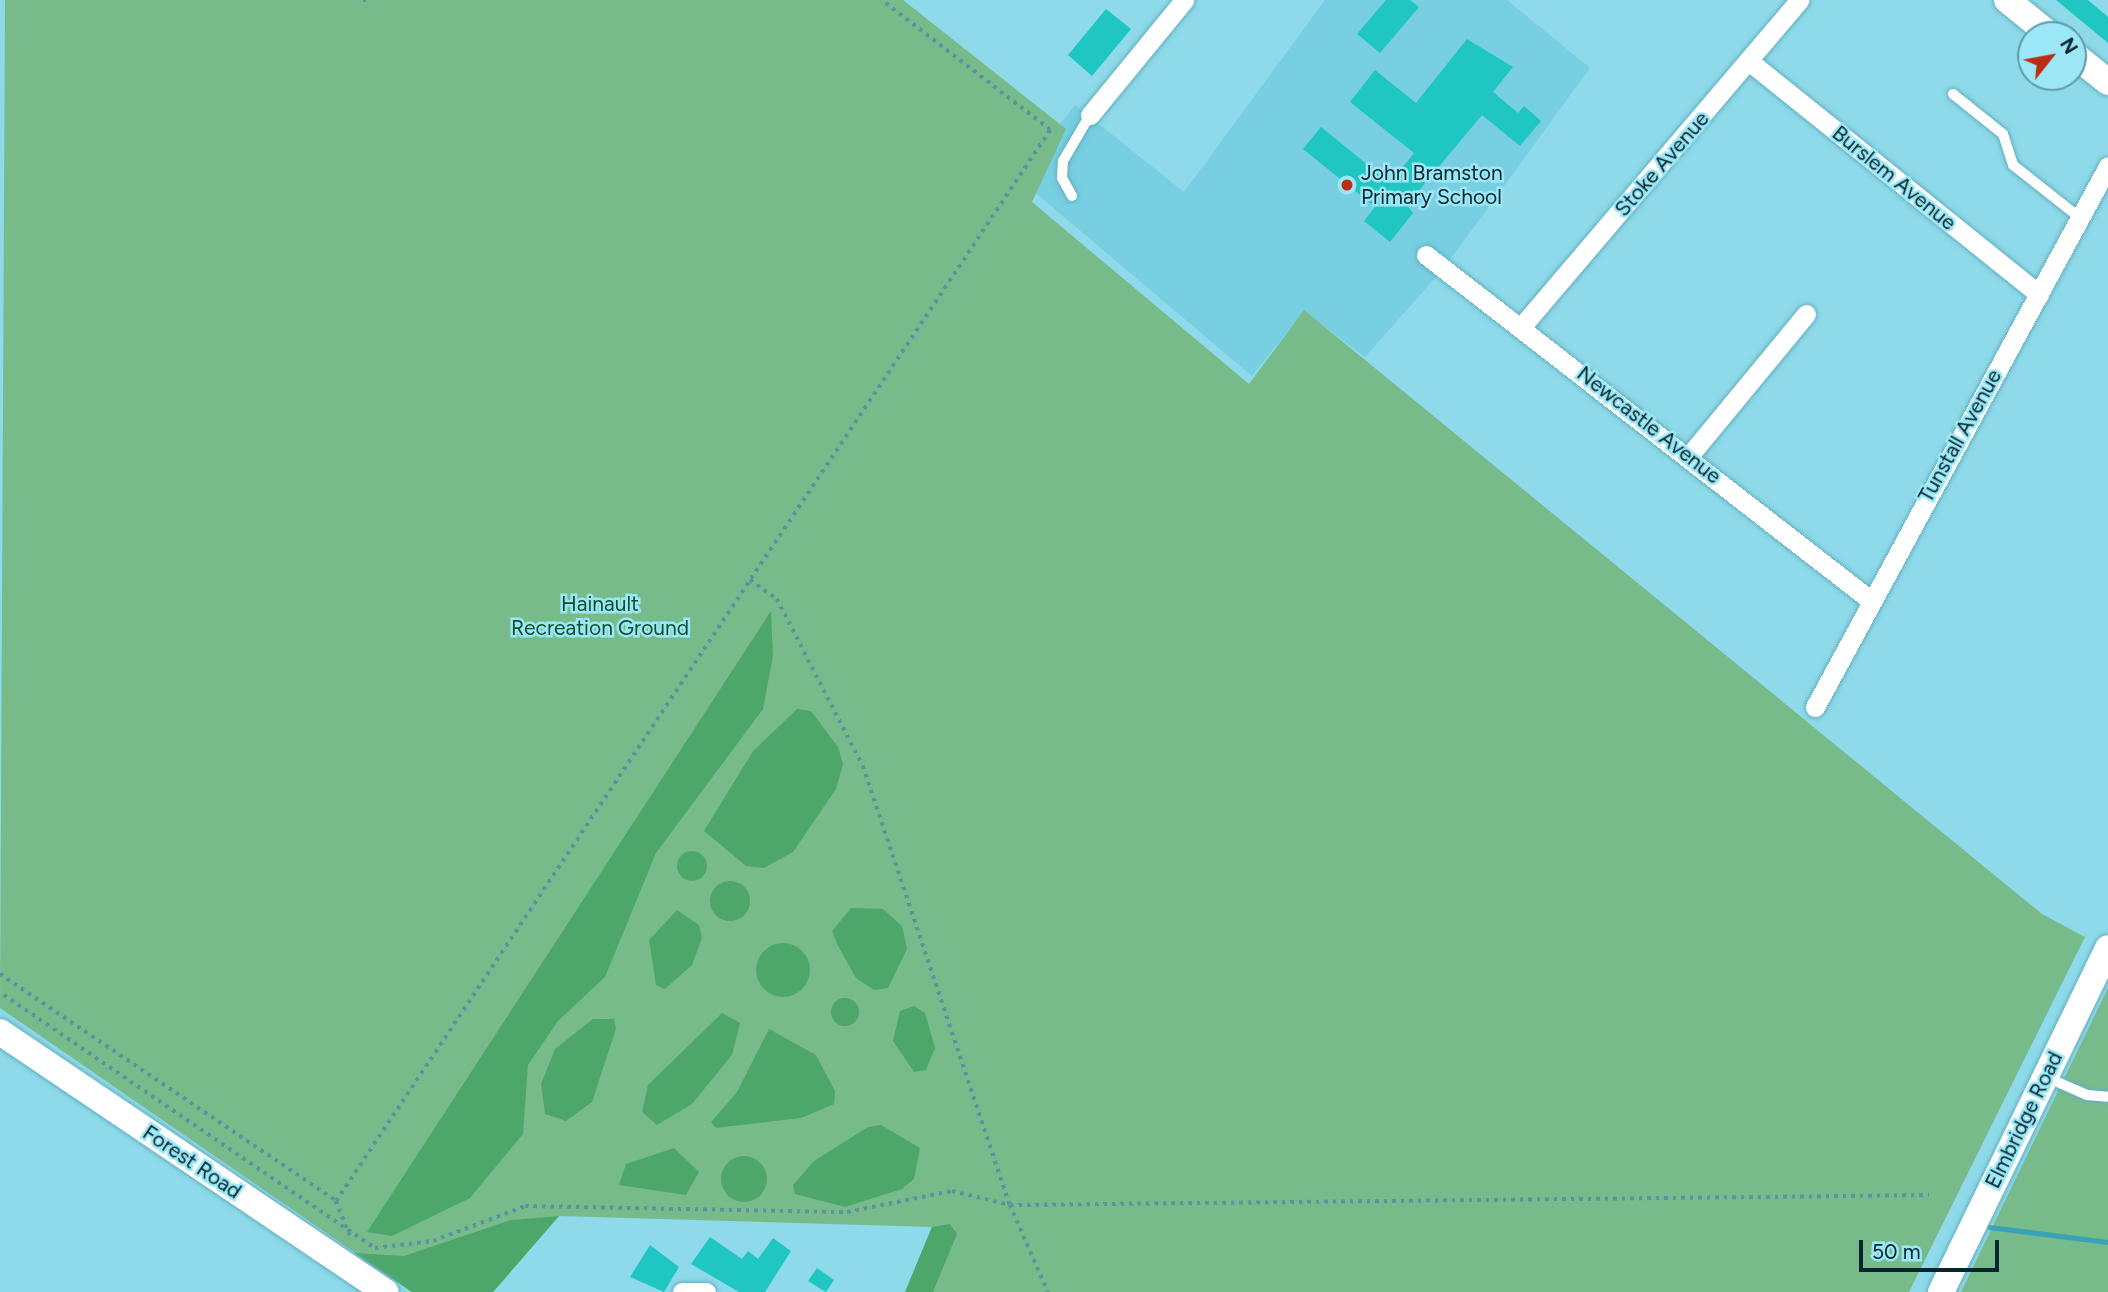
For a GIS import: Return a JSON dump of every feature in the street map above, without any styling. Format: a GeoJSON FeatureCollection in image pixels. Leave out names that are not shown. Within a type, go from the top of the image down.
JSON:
{"type":"FeatureCollection","features":[{"type":"Feature","properties":{"kind":"street"},"geometry":{"type":"LineString","coordinates":[[1090,115],[1184,0]]}},
{"type":"Feature","properties":{"kind":"street","name":"Stoke Avenue"},"geometry":{"type":"LineString","coordinates":[[1522,326],[1750,62],[1799,0]]}},
{"type":"Feature","properties":{"kind":"street"},"geometry":{"type":"LineString","coordinates":[[2007,0],[2033,21]]}},
{"type":"Feature","properties":{"kind":"street","name":"Burslem Avenue"},"geometry":{"type":"LineString","coordinates":[[1750,62],[2039,294]]}},
{"type":"Feature","properties":{"kind":"street"},"geometry":{"type":"LineString","coordinates":[[2087,65],[2108,82]]}},
{"type":"Feature","properties":{"kind":"street","name":"Tunstall Avenue"},"geometry":{"type":"LineString","coordinates":[[1815,707],[1869,599],[2108,166]]}},
{"type":"Feature","properties":{"kind":"street","name":"Newcastle Avenue"},"geometry":{"type":"LineString","coordinates":[[1426,255],[1522,326],[1869,599]]}},
{"type":"Feature","properties":{"kind":"street"},"geometry":{"type":"LineString","coordinates":[[1689,456],[1806,314]]}},
{"type":"Feature","properties":{"kind":"street","name":"Elmbridge Road"},"geometry":{"type":"LineString","coordinates":[[1941,1292],[2108,947]]}},
{"type":"Feature","properties":{"kind":"street","name":"Forest Road"},"geometry":{"type":"LineString","coordinates":[[0,1032],[385,1292]]}},
{"type":"Feature","properties":{"kind":"street"},"geometry":{"type":"LineString","coordinates":[[682,1292],[706,1292]]}},
{"type":"Feature","properties":{"kind":"lane"},"geometry":{"type":"LineString","coordinates":[[1953,94],[2003,134],[2013,165],[2080,218]]}},
{"type":"Feature","properties":{"kind":"lane"},"geometry":{"type":"LineString","coordinates":[[1072,196],[1062,178],[1063,161],[1090,115]]}},
{"type":"Feature","properties":{"kind":"lane"},"geometry":{"type":"LineString","coordinates":[[2045,1077],[2087,1095],[2108,1097]]}},
{"type":"Feature","properties":{"kind":"path"},"geometry":{"type":"LineString","coordinates":[[363,0],[371,0]]}},
{"type":"Feature","properties":{"kind":"path"},"geometry":{"type":"LineString","coordinates":[[336,1201],[1050,130],[881,0]]}},
{"type":"Feature","properties":{"kind":"path"},"geometry":{"type":"LineString","coordinates":[[750,580],[777,600],[863,766],[1010,1205],[1048,1292]]}},
{"type":"Feature","properties":{"kind":"path"},"geometry":{"type":"LineString","coordinates":[[0,974],[336,1201],[350,1236]]}},
{"type":"Feature","properties":{"kind":"path"},"geometry":{"type":"LineString","coordinates":[[4,995],[350,1236],[375,1248],[433,1241],[525,1206],[847,1212],[952,1191],[1010,1205],[1929,1195]]}},
{"type":"Feature","properties":{"kind":"shaded area","name":"John Bramston Primary School"},"geometry":{"type":"Polygon","coordinates":[[[1325,0],[1507,0],[1590,68],[1444,268],[1365,357],[1304,311],[1252,376],[1018,178],[1075,105],[1184,192],[1325,0]]]}},
{"type":"Feature","properties":{"kind":"green space","name":"Hainault Recreation Ground"},"geometry":{"type":"Polygon","coordinates":[[[5,0],[903,0],[1066,129],[1032,202],[1249,384],[1304,310],[2042,914],[2085,937],[1909,1292],[905,1292],[932,1227],[559,1216],[493,1292],[412,1292],[0,1008],[5,0]]]}},
{"type":"Feature","properties":{"kind":"green space"},"geometry":{"type":"Polygon","coordinates":[[[771,611],[773,656],[763,709],[656,853],[605,977],[558,1021],[528,1065],[523,1134],[470,1198],[392,1236],[367,1232],[771,611]]]}},
{"type":"Feature","properties":{"kind":"green space"},"geometry":{"type":"Polygon","coordinates":[[[797,709],[811,711],[838,747],[843,764],[836,789],[793,852],[764,868],[746,866],[704,831],[753,751],[797,709]]]}},
{"type":"Feature","properties":{"kind":"green space"},"geometry":{"type":"Polygon","coordinates":[[[692,851],[703,855],[707,866],[703,877],[692,881],[681,877],[677,866],[681,855],[692,851]]]}},
{"type":"Feature","properties":{"kind":"green space"},"geometry":{"type":"Polygon","coordinates":[[[730,881],[744,887],[750,901],[744,915],[730,921],[716,915],[710,901],[716,887],[730,881]]]}},
{"type":"Feature","properties":{"kind":"green space"},"geometry":{"type":"Polygon","coordinates":[[[851,908],[883,909],[902,926],[907,949],[888,988],[874,990],[856,978],[837,944],[832,931],[851,908]]]}},
{"type":"Feature","properties":{"kind":"green space"},"geometry":{"type":"Polygon","coordinates":[[[677,910],[699,925],[702,938],[692,965],[665,989],[656,985],[649,940],[677,910]]]}},
{"type":"Feature","properties":{"kind":"green space"},"geometry":{"type":"Polygon","coordinates":[[[788,943],[798,947],[806,955],[810,970],[806,985],[798,993],[778,997],[768,993],[760,985],[756,965],[760,955],[768,947],[788,943]]]}},
{"type":"Feature","properties":{"kind":"green space"},"geometry":{"type":"Polygon","coordinates":[[[2108,988],[2108,1292],[1961,1292],[2045,1118],[2108,988]]]}},
{"type":"Feature","properties":{"kind":"green space"},"geometry":{"type":"Polygon","coordinates":[[[845,998],[855,1002],[859,1012],[855,1022],[845,1026],[835,1022],[831,1012],[835,1002],[845,998]]]}},
{"type":"Feature","properties":{"kind":"green space"},"geometry":{"type":"Polygon","coordinates":[[[914,1006],[925,1013],[935,1048],[926,1070],[914,1072],[893,1041],[900,1011],[914,1006]]]}},
{"type":"Feature","properties":{"kind":"green space"},"geometry":{"type":"Polygon","coordinates":[[[722,1013],[740,1023],[732,1055],[692,1104],[657,1125],[642,1112],[648,1085],[722,1013]]]}},
{"type":"Feature","properties":{"kind":"green space"},"geometry":{"type":"Polygon","coordinates":[[[593,1019],[614,1019],[616,1029],[592,1102],[566,1121],[545,1114],[541,1084],[555,1049],[593,1019]]]}},
{"type":"Feature","properties":{"kind":"green space"},"geometry":{"type":"Polygon","coordinates":[[[769,1029],[816,1055],[835,1091],[834,1104],[801,1118],[716,1128],[711,1122],[737,1092],[769,1029]]]}},
{"type":"Feature","properties":{"kind":"green space"},"geometry":{"type":"Polygon","coordinates":[[[881,1125],[920,1148],[914,1179],[902,1189],[845,1207],[795,1194],[793,1185],[814,1161],[868,1127],[881,1125]]]}},
{"type":"Feature","properties":{"kind":"green space"},"geometry":{"type":"Polygon","coordinates":[[[674,1148],[699,1172],[686,1195],[619,1185],[626,1164],[674,1148]]]}},
{"type":"Feature","properties":{"kind":"green space"},"geometry":{"type":"Polygon","coordinates":[[[744,1156],[760,1163],[767,1179],[760,1195],[744,1202],[728,1195],[721,1179],[728,1163],[744,1156]]]}},
{"type":"Feature","properties":{"kind":"green space"},"geometry":{"type":"Polygon","coordinates":[[[559,1216],[493,1292],[412,1292],[354,1253],[404,1256],[511,1220],[559,1216]]]}},
{"type":"Feature","properties":{"kind":"green space"},"geometry":{"type":"Polygon","coordinates":[[[950,1224],[957,1234],[933,1292],[905,1292],[932,1227],[950,1224]]]}},
{"type":"Feature","properties":{"kind":"building"},"geometry":{"type":"Polygon","coordinates":[[[1386,0],[1410,0],[1419,7],[1380,53],[1357,34],[1386,0]]]}},
{"type":"Feature","properties":{"kind":"building"},"geometry":{"type":"Polygon","coordinates":[[[2056,0],[2088,0],[2108,17],[2108,43],[2087,26],[2087,21],[2081,21],[2056,0]]]}},
{"type":"Feature","properties":{"kind":"building"},"geometry":{"type":"Polygon","coordinates":[[[1106,9],[1131,29],[1092,76],[1068,55],[1106,9]]]}},
{"type":"Feature","properties":{"kind":"building"},"geometry":{"type":"Polygon","coordinates":[[[1467,39],[1513,67],[1493,92],[1518,113],[1524,106],[1541,121],[1520,146],[1482,115],[1407,205],[1413,213],[1390,242],[1364,221],[1375,207],[1303,149],[1321,127],[1390,183],[1414,153],[1350,102],[1375,70],[1416,103],[1467,39]]]}},
{"type":"Feature","properties":{"kind":"building"},"geometry":{"type":"Polygon","coordinates":[[[710,1237],[742,1259],[748,1251],[758,1259],[773,1238],[791,1251],[765,1292],[739,1292],[691,1264],[710,1237]]]}},
{"type":"Feature","properties":{"kind":"building"},"geometry":{"type":"Polygon","coordinates":[[[650,1245],[679,1267],[664,1292],[630,1277],[650,1245]]]}},
{"type":"Feature","properties":{"kind":"building"},"geometry":{"type":"Polygon","coordinates":[[[817,1268],[834,1280],[826,1292],[808,1281],[817,1268]]]}},
{"type":"Feature","properties":{"kind":"waterway"},"geometry":{"type":"LineString","coordinates":[[1989,1227],[2108,1242]]}},
{"type":"Feature","properties":{"kind":"place","name":"John Bramston Primary School"},"geometry":{"type":"Point","coordinates":[1347,185]}}]}
